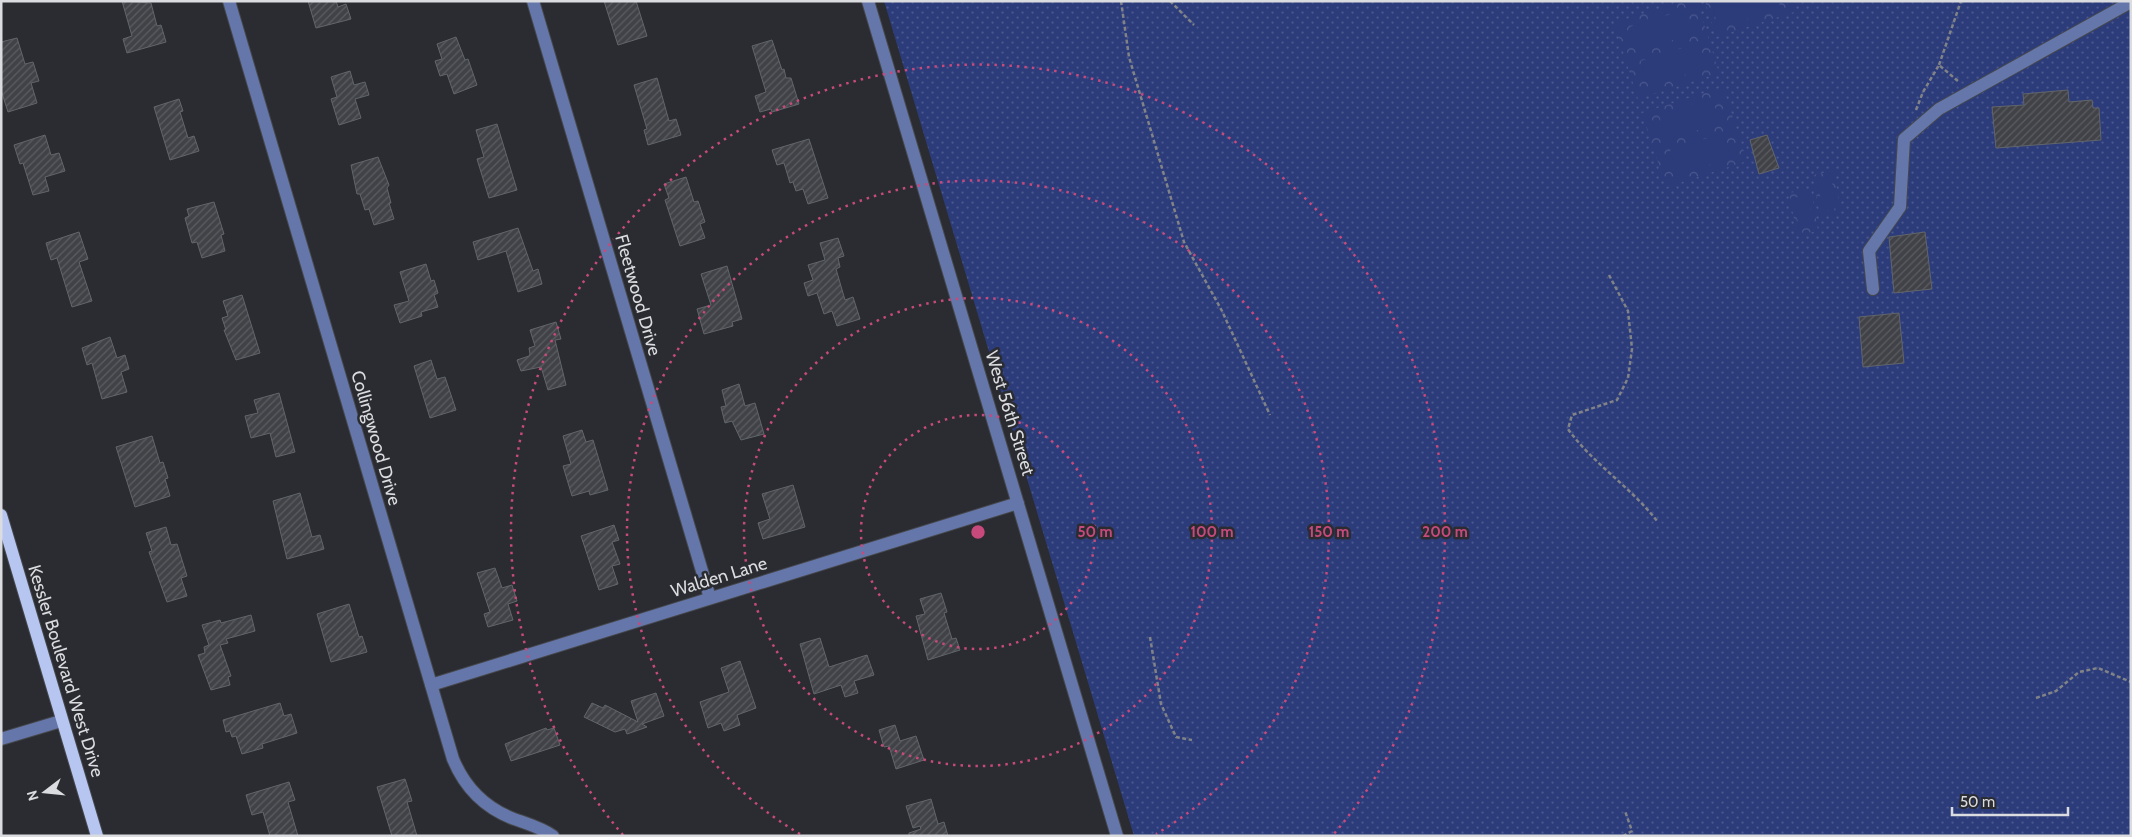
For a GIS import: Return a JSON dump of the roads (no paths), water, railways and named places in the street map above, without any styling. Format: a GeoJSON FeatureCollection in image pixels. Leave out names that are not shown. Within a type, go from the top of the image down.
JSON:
{"type":"FeatureCollection","features":[{"type":"Feature","properties":{"kind":"main road","name":"Kessler Boulevard West Drive"},"geometry":{"type":"LineString","coordinates":[[1,516],[97,836]]}},
{"type":"Feature","properties":{"kind":"street","name":"Collingwood Drive"},"geometry":{"type":"LineString","coordinates":[[229,1],[452,760],[467,786],[494,810],[554,836]]}},
{"type":"Feature","properties":{"kind":"street","name":"Fleetwood Drive"},"geometry":{"type":"LineString","coordinates":[[533,1],[710,598]]}},
{"type":"Feature","properties":{"kind":"street","name":"West 56th Street"},"geometry":{"type":"LineString","coordinates":[[868,1],[1118,836]]}},
{"type":"Feature","properties":{"kind":"street"},"geometry":{"type":"LineString","coordinates":[[1873,289],[1869,251],[1900,207],[1904,139],[1939,109],[2131,2]]}},
{"type":"Feature","properties":{"kind":"street","name":"Walden Lane"},"geometry":{"type":"LineString","coordinates":[[430,685],[1018,503]]}},
{"type":"Feature","properties":{"kind":"street"},"geometry":{"type":"LineString","coordinates":[[1,739],[62,721]]}}]}
